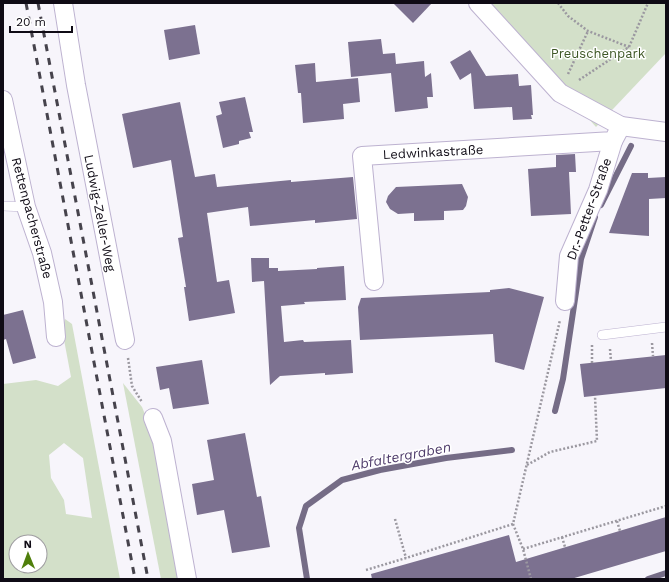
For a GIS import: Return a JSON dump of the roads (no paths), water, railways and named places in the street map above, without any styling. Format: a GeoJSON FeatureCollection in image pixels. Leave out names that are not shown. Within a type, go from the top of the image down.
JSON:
{"type":"FeatureCollection","features":[{"type":"Feature","properties":{"kind":"street","name":"Ludwig-Zeller-Weg"},"geometry":{"type":"LineString","coordinates":[[63,3],[76,85],[125,340]]}},
{"type":"Feature","properties":{"kind":"street"},"geometry":{"type":"LineString","coordinates":[[478,3],[560,93],[617,134],[666,132]]}},
{"type":"Feature","properties":{"kind":"street","name":"Rettenpacherstraße"},"geometry":{"type":"LineString","coordinates":[[3,100],[26,207],[42,253],[53,302],[56,337]]}},
{"type":"Feature","properties":{"kind":"street","name":"Ledwinkastraße"},"geometry":{"type":"LineString","coordinates":[[374,281],[362,156],[617,134]]}},
{"type":"Feature","properties":{"kind":"street","name":"Dr.-Petter-Straße"},"geometry":{"type":"LineString","coordinates":[[564,301],[569,256],[598,190],[617,134]]}},
{"type":"Feature","properties":{"kind":"street"},"geometry":{"type":"LineString","coordinates":[[153,418],[162,441],[187,579]]}},
{"type":"Feature","properties":{"kind":"lane"},"geometry":{"type":"LineString","coordinates":[[3,206],[26,207]]}},
{"type":"Feature","properties":{"kind":"lane"},"geometry":{"type":"LineString","coordinates":[[602,335],[666,327]]}},
{"type":"Feature","properties":{"kind":"waterway","name":"Abfaltergraben"},"geometry":{"type":"LineString","coordinates":[[601,205],[631,146]]}},
{"type":"Feature","properties":{"kind":"waterway","name":"Abfaltergraben"},"geometry":{"type":"LineString","coordinates":[[555,411],[563,379],[581,259],[595,217]]}},
{"type":"Feature","properties":{"kind":"waterway","name":"Abfaltergraben"},"geometry":{"type":"LineString","coordinates":[[307,579],[299,528],[306,506],[342,480],[380,470],[446,458],[512,450]]}},
{"type":"Feature","properties":{"kind":"waterway","name":"Abfaltergraben"},"geometry":{"type":"LineString","coordinates":[[648,579],[666,573]]}},
{"type":"Feature","properties":{"kind":"railway"},"geometry":{"type":"LineString","coordinates":[[26,3],[135,579]]}},
{"type":"Feature","properties":{"kind":"railway"},"geometry":{"type":"LineString","coordinates":[[38,3],[148,579]]}},
{"type":"Feature","properties":{"kind":"park label","name":"Preuschenpark"},"geometry":{"type":"Point","coordinates":[598,53]}}]}
